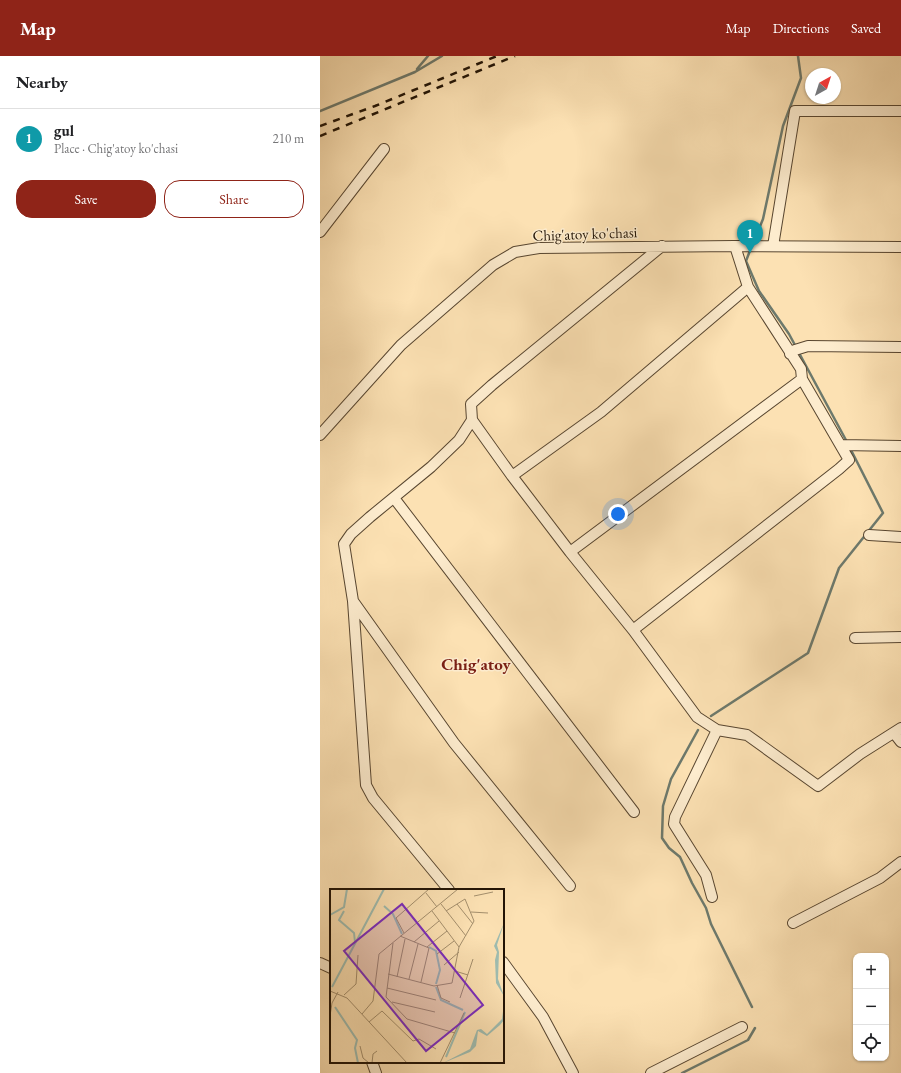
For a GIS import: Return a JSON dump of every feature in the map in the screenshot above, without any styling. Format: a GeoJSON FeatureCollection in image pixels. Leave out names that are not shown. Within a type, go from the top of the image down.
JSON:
{"type":"FeatureCollection","features":[{"type":"Feature","properties":{"kind":"street"},"geometry":{"type":"LineString","coordinates":[[773,246],[795,110],[901,111]]}},
{"type":"Feature","properties":{"kind":"street"},"geometry":{"type":"LineString","coordinates":[[320,232],[384,149]]}},
{"type":"Feature","properties":{"kind":"street"},"geometry":{"type":"LineString","coordinates":[[662,246],[492,385],[471,404],[472,420],[512,476],[570,552],[633,630],[697,717],[717,730],[747,735],[818,786],[860,754],[898,730],[901,742]]}},
{"type":"Feature","properties":{"kind":"street","name":"Chig'atoy ko'chasi"},"geometry":{"type":"LineString","coordinates":[[320,435],[401,344],[494,265],[515,252],[539,248],[662,246],[901,248]]}},
{"type":"Feature","properties":{"kind":"street"},"geometry":{"type":"LineString","coordinates":[[633,630],[849,460],[802,379],[801,369],[792,352],[748,287],[735,246]]}},
{"type":"Feature","properties":{"kind":"street"},"geometry":{"type":"LineString","coordinates":[[512,476],[601,412],[748,287]]}},
{"type":"Feature","properties":{"kind":"street"},"geometry":{"type":"LineString","coordinates":[[792,352],[808,346],[901,346]]}},
{"type":"Feature","properties":{"kind":"street"},"geometry":{"type":"LineString","coordinates":[[570,552],[802,379]]}},
{"type":"Feature","properties":{"kind":"street"},"geometry":{"type":"LineString","coordinates":[[448,889],[373,798],[366,785],[353,601],[344,544],[351,534],[431,467],[459,440],[472,420]]}},
{"type":"Feature","properties":{"kind":"street"},"geometry":{"type":"LineString","coordinates":[[841,446],[901,446]]}},
{"type":"Feature","properties":{"kind":"street"},"geometry":{"type":"LineString","coordinates":[[394,498],[634,812]]}},
{"type":"Feature","properties":{"kind":"street"},"geometry":{"type":"LineString","coordinates":[[870,535],[901,537]]}},
{"type":"Feature","properties":{"kind":"street"},"geometry":{"type":"LineString","coordinates":[[353,601],[454,743],[570,886]]}},
{"type":"Feature","properties":{"kind":"street"},"geometry":{"type":"LineString","coordinates":[[855,638],[901,637]]}},
{"type":"Feature","properties":{"kind":"street"},"geometry":{"type":"LineString","coordinates":[[712,897],[706,875],[674,824],[675,817],[717,730]]}},
{"type":"Feature","properties":{"kind":"street"},"geometry":{"type":"LineString","coordinates":[[793,923],[880,878],[901,862]]}},
{"type":"Feature","properties":{"kind":"street"},"geometry":{"type":"LineString","coordinates":[[320,963],[330,968]]}},
{"type":"Feature","properties":{"kind":"street"},"geometry":{"type":"LineString","coordinates":[[504,963],[543,1017],[573,1073]]}},
{"type":"Feature","properties":{"kind":"street"},"geometry":{"type":"LineString","coordinates":[[651,1073],[742,1027]]}},
{"type":"Feature","properties":{"kind":"street"},"geometry":{"type":"LineString","coordinates":[[372,1063],[376,1073]]}},
{"type":"Feature","properties":{"kind":"waterway"},"geometry":{"type":"LineString","coordinates":[[417,69],[428,56]]}},
{"type":"Feature","properties":{"kind":"waterway"},"geometry":{"type":"LineString","coordinates":[[320,111],[415,72],[442,56]]}},
{"type":"Feature","properties":{"kind":"waterway"},"geometry":{"type":"LineString","coordinates":[[753,244],[763,219],[783,126],[801,78],[798,56]]}},
{"type":"Feature","properties":{"kind":"waterway"},"geometry":{"type":"LineString","coordinates":[[751,248],[746,261],[759,291],[789,334],[796,347]]}},
{"type":"Feature","properties":{"kind":"waterway"},"geometry":{"type":"LineString","coordinates":[[798,351],[847,442]]}},
{"type":"Feature","properties":{"kind":"waterway"},"geometry":{"type":"LineString","coordinates":[[711,716],[808,653],[839,568],[883,513],[850,448]]}},
{"type":"Feature","properties":{"kind":"waterway"},"geometry":{"type":"LineString","coordinates":[[698,730],[671,779],[663,806],[662,838],[669,848],[680,857],[706,908],[711,924],[752,1007]]}},
{"type":"Feature","properties":{"kind":"waterway"},"geometry":{"type":"LineString","coordinates":[[682,1073],[748,1040],[755,1028]]}},
{"type":"Feature","properties":{"kind":"railway"},"geometry":{"type":"LineString","coordinates":[[320,126],[375,106],[497,56]]}},
{"type":"Feature","properties":{"kind":"railway"},"geometry":{"type":"LineString","coordinates":[[320,136],[515,56]]}},
{"type":"Feature","properties":{"kind":"place","name":"gul"},"geometry":{"type":"Point","coordinates":[750,253]}},
{"type":"Feature","properties":{"kind":"district","name":"Chig'atoy"},"geometry":{"type":"Point","coordinates":[476,664]}}]}
